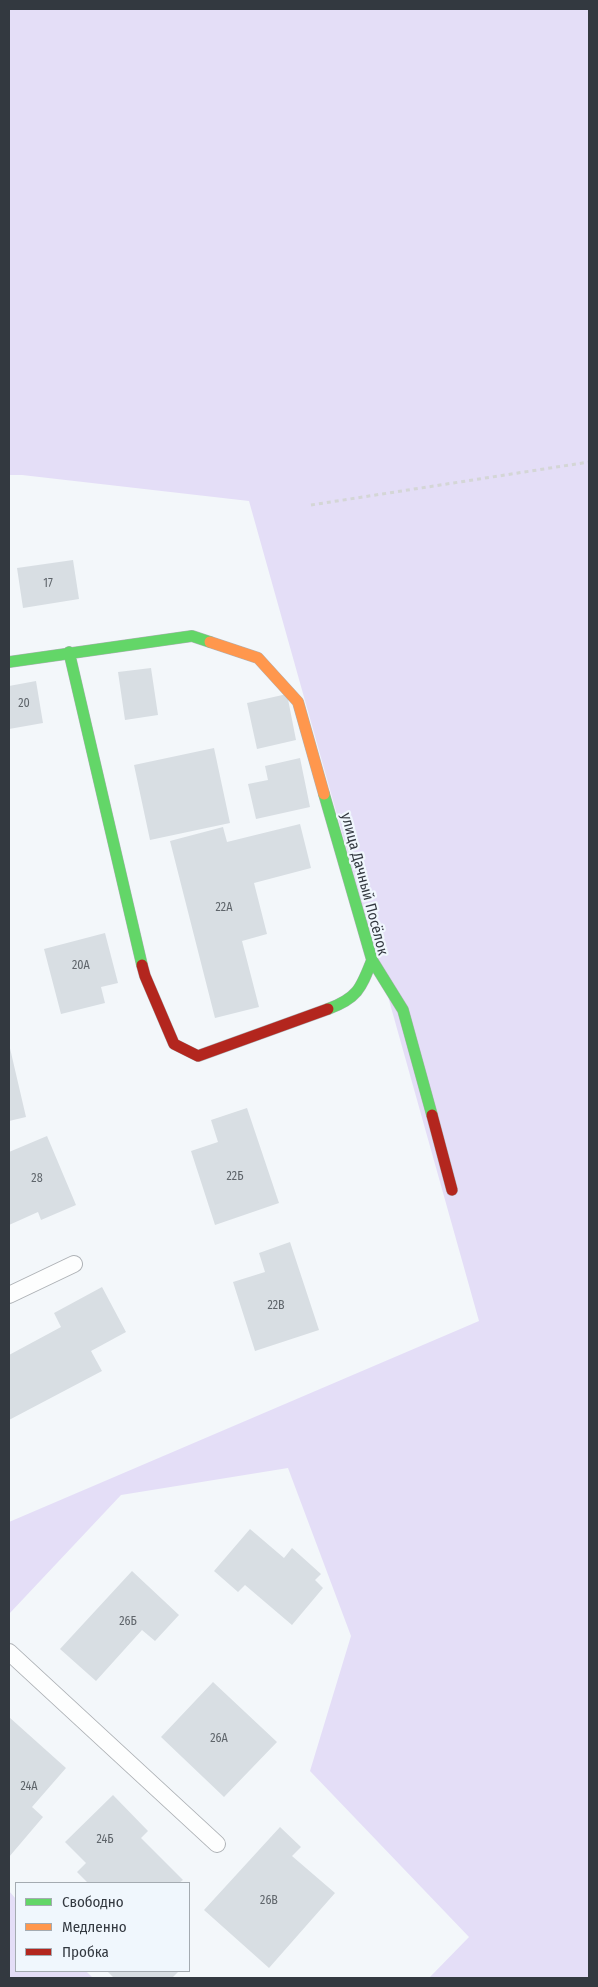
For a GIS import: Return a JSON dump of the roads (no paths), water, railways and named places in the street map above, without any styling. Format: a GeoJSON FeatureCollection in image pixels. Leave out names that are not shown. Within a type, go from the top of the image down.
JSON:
{"type":"FeatureCollection","features":[{"type":"Feature","properties":{"kind":"street","name":"улица Дачный Посёлок"},"geometry":{"type":"LineString","coordinates":[[9,662],[69,652],[192,636],[258,658],[298,702],[372,960],[362,988],[343,1004],[198,1056],[174,1044],[145,976],[69,652]]}},
{"type":"Feature","properties":{"kind":"street"},"geometry":{"type":"LineString","coordinates":[[372,960],[403,1010],[452,1190]]}},
{"type":"Feature","properties":{"kind":"lane"},"geometry":{"type":"LineString","coordinates":[[9,1295],[74,1264]]}},
{"type":"Feature","properties":{"kind":"lane"},"geometry":{"type":"LineString","coordinates":[[9,1652],[217,1844]]}}]}
